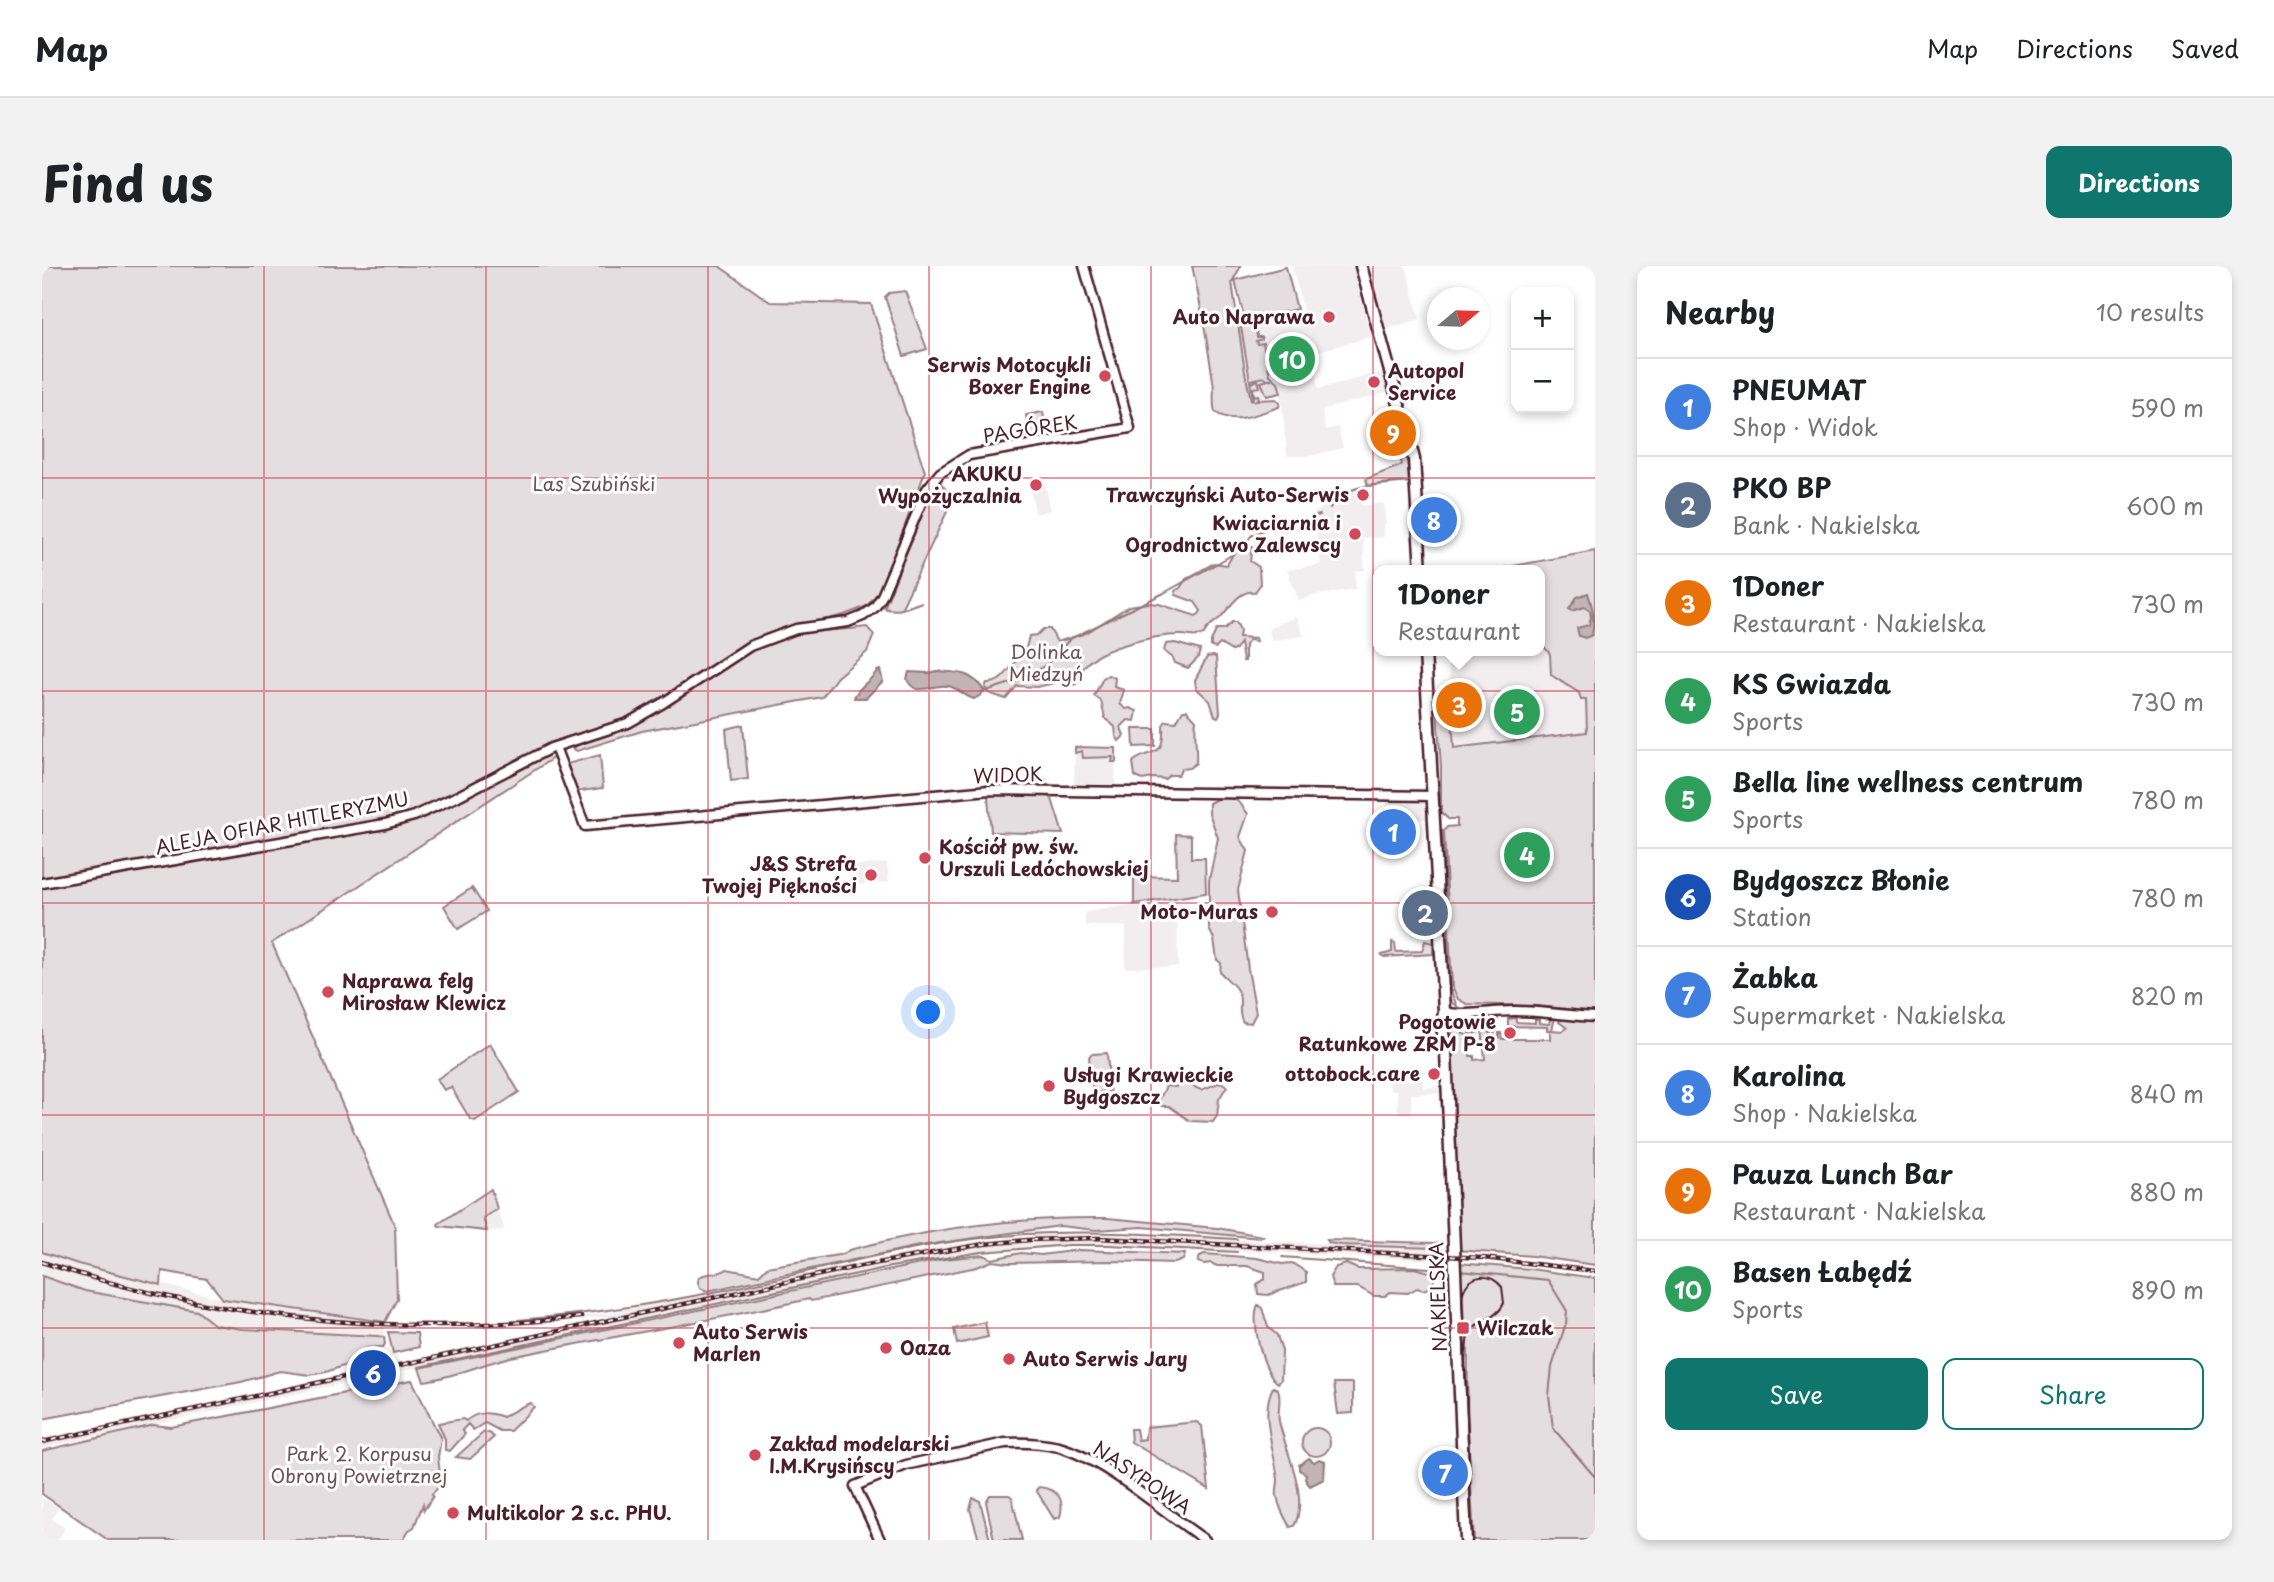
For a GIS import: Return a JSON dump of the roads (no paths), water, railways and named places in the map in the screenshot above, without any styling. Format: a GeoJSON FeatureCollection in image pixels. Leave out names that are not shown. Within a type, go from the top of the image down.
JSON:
{"type":"FeatureCollection","features":[{"type":"Feature","properties":{"kind":"main road"},"geometry":{"type":"LineString","coordinates":[[1361,266],[1414,459],[1421,565]]}},
{"type":"Feature","properties":{"kind":"main road","name":"NAKIELSKA"},"geometry":{"type":"LineString","coordinates":[[1425,656],[1444,1012],[1447,1026],[1449,1169],[1466,1540]]}},
{"type":"Feature","properties":{"kind":"street","name":"PAGÓREK"},"geometry":{"type":"LineString","coordinates":[[940,473],[972,454],[1130,428],[1084,266]]}},
{"type":"Feature","properties":{"kind":"street","name":"ALEJA OFIAR HITLERYZMU"},"geometry":{"type":"LineString","coordinates":[[42,883],[414,816],[555,747],[628,723],[754,644],[796,629],[848,622],[868,613],[882,596],[922,498],[940,473]]}},
{"type":"Feature","properties":{"kind":"street","name":"WIDOK"},"geometry":{"type":"LineString","coordinates":[[555,747],[585,826],[990,790],[1433,796]]}},
{"type":"Feature","properties":{"kind":"street"},"geometry":{"type":"LineString","coordinates":[[1444,1012],[1459,1016],[1473,1013],[1537,1012],[1595,1017]]}},
{"type":"Feature","properties":{"kind":"street","name":"NASYPOWA"},"geometry":{"type":"LineString","coordinates":[[880,1540],[855,1486],[898,1467],[1005,1443],[1048,1445],[1073,1452],[1102,1467],[1205,1540]]}},
{"type":"Feature","properties":{"kind":"waterway"},"geometry":{"type":"LineString","coordinates":[[1330,508],[1336,499],[1355,489],[1377,484],[1410,482]]}},
{"type":"Feature","properties":{"kind":"waterway"},"geometry":{"type":"LineString","coordinates":[[1303,526],[1320,515]]}},
{"type":"Feature","properties":{"kind":"waterway"},"geometry":{"type":"LineString","coordinates":[[983,692],[1027,678],[1047,664],[1070,639],[1164,593],[1225,559],[1241,549],[1251,536],[1269,527],[1286,530]]}},
{"type":"Feature","properties":{"kind":"waterway"},"geometry":{"type":"LineString","coordinates":[[518,1320],[677,1299],[954,1241],[1045,1233],[1237,1239]]}},
{"type":"Feature","properties":{"kind":"waterway"},"geometry":{"type":"LineString","coordinates":[[419,1367],[890,1267],[981,1252],[1070,1245],[1237,1252]]}},
{"type":"Feature","properties":{"kind":"waterway"},"geometry":{"type":"LineString","coordinates":[[1282,1257],[1442,1269]]}},
{"type":"Feature","properties":{"kind":"waterway"},"geometry":{"type":"LineString","coordinates":[[1460,1271],[1548,1280],[1567,1311],[1566,1324]]}},
{"type":"Feature","properties":{"kind":"waterway"},"geometry":{"type":"LineString","coordinates":[[1565,1326],[1552,1367],[1549,1395],[1553,1428],[1595,1477]]}},
{"type":"Feature","properties":{"kind":"tram line"},"geometry":{"type":"LineString","coordinates":[[1464,1371],[1468,1333],[1497,1313],[1504,1303],[1502,1287],[1490,1278],[1478,1277],[1473,1280],[1464,1290],[1462,1297],[1472,1540]]}},
{"type":"Feature","properties":{"kind":"railway"},"geometry":{"type":"LineString","coordinates":[[42,1442],[861,1266],[984,1244],[1098,1238],[1483,1258],[1595,1271]]}},
{"type":"Feature","properties":{"kind":"railway"},"geometry":{"type":"LineString","coordinates":[[42,1262],[107,1282],[174,1298],[308,1319],[445,1325],[581,1317]]}},
{"type":"Feature","properties":{"kind":"place","name":"Auto Naprawa"},"geometry":{"type":"Point","coordinates":[1329,317]}},
{"type":"Feature","properties":{"kind":"place","name":"Basen Łabędź"},"geometry":{"type":"Point","coordinates":[1292,359]}},
{"type":"Feature","properties":{"kind":"place","name":"Serwis Motocykli Boxer Engine"},"geometry":{"type":"Point","coordinates":[1105,376]}},
{"type":"Feature","properties":{"kind":"place","name":"Autopol Service"},"geometry":{"type":"Point","coordinates":[1374,382]}},
{"type":"Feature","properties":{"kind":"place","name":"Pauza Lunch Bar"},"geometry":{"type":"Point","coordinates":[1393,433]}},
{"type":"Feature","properties":{"kind":"place","name":"AKUKU Wypożyczalnia"},"geometry":{"type":"Point","coordinates":[1036,485]}},
{"type":"Feature","properties":{"kind":"place","name":"Trawczyński Auto-Serwis"},"geometry":{"type":"Point","coordinates":[1363,495]}},
{"type":"Feature","properties":{"kind":"place","name":"Karolina"},"geometry":{"type":"Point","coordinates":[1434,520]}},
{"type":"Feature","properties":{"kind":"place","name":"Kwiaciarnia i Ogrodnictwo Zalewscy"},"geometry":{"type":"Point","coordinates":[1355,534]}},
{"type":"Feature","properties":{"kind":"place","name":"1Doner"},"geometry":{"type":"Point","coordinates":[1459,705]}},
{"type":"Feature","properties":{"kind":"place","name":"Bella line wellness centrum"},"geometry":{"type":"Point","coordinates":[1517,712]}},
{"type":"Feature","properties":{"kind":"place","name":"PNEUMAT"},"geometry":{"type":"Point","coordinates":[1393,832]}},
{"type":"Feature","properties":{"kind":"place","name":"KS Gwiazda"},"geometry":{"type":"Point","coordinates":[1527,855]}},
{"type":"Feature","properties":{"kind":"place","name":"Kościół pw. św. Urszuli Ledóchowskiej"},"geometry":{"type":"Point","coordinates":[925,858]}},
{"type":"Feature","properties":{"kind":"place","name":"J&S Strefa Twojej Piękności"},"geometry":{"type":"Point","coordinates":[871,875]}},
{"type":"Feature","properties":{"kind":"place","name":"Moto-Muras"},"geometry":{"type":"Point","coordinates":[1272,912]}},
{"type":"Feature","properties":{"kind":"place","name":"PKO BP"},"geometry":{"type":"Point","coordinates":[1425,913]}},
{"type":"Feature","properties":{"kind":"place","name":"Naprawa felg Mirosław Klewicz"},"geometry":{"type":"Point","coordinates":[328,992]}},
{"type":"Feature","properties":{"kind":"place","name":"Pogotowie Ratunkowe ZRM P-8"},"geometry":{"type":"Point","coordinates":[1510,1033]}},
{"type":"Feature","properties":{"kind":"place","name":"ottobock.care"},"geometry":{"type":"Point","coordinates":[1434,1074]}},
{"type":"Feature","properties":{"kind":"place","name":"Usługi Krawieckie Bydgoszcz"},"geometry":{"type":"Point","coordinates":[1049,1086]}},
{"type":"Feature","properties":{"kind":"place","name":"Wilczak"},"geometry":{"type":"Point","coordinates":[1463,1328]}},
{"type":"Feature","properties":{"kind":"place","name":"Auto Serwis Marlen"},"geometry":{"type":"Point","coordinates":[679,1343]}},
{"type":"Feature","properties":{"kind":"place","name":"Oaza"},"geometry":{"type":"Point","coordinates":[886,1348]}},
{"type":"Feature","properties":{"kind":"place","name":"Auto Serwis Jary"},"geometry":{"type":"Point","coordinates":[1009,1359]}},
{"type":"Feature","properties":{"kind":"place","name":"Bydgoszcz Błonie"},"geometry":{"type":"Point","coordinates":[373,1373]}},
{"type":"Feature","properties":{"kind":"place","name":"Zakład modelarski I.M.Krysińscy"},"geometry":{"type":"Point","coordinates":[755,1455]}},
{"type":"Feature","properties":{"kind":"place","name":"Żabka"},"geometry":{"type":"Point","coordinates":[1445,1473]}},
{"type":"Feature","properties":{"kind":"place","name":"Multikolor 2 s.c. PHU."},"geometry":{"type":"Point","coordinates":[453,1513]}},
{"type":"Feature","properties":{"kind":"park label","name":"Las Szubiński"},"geometry":{"type":"Point","coordinates":[594,484]}},
{"type":"Feature","properties":{"kind":"park label","name":"Dolinka Miedzyń"},"geometry":{"type":"Point","coordinates":[1046,663]}},
{"type":"Feature","properties":{"kind":"park label","name":"Park 2. Korpusu Obrony Powietrznej"},"geometry":{"type":"Point","coordinates":[359,1465]}}]}
